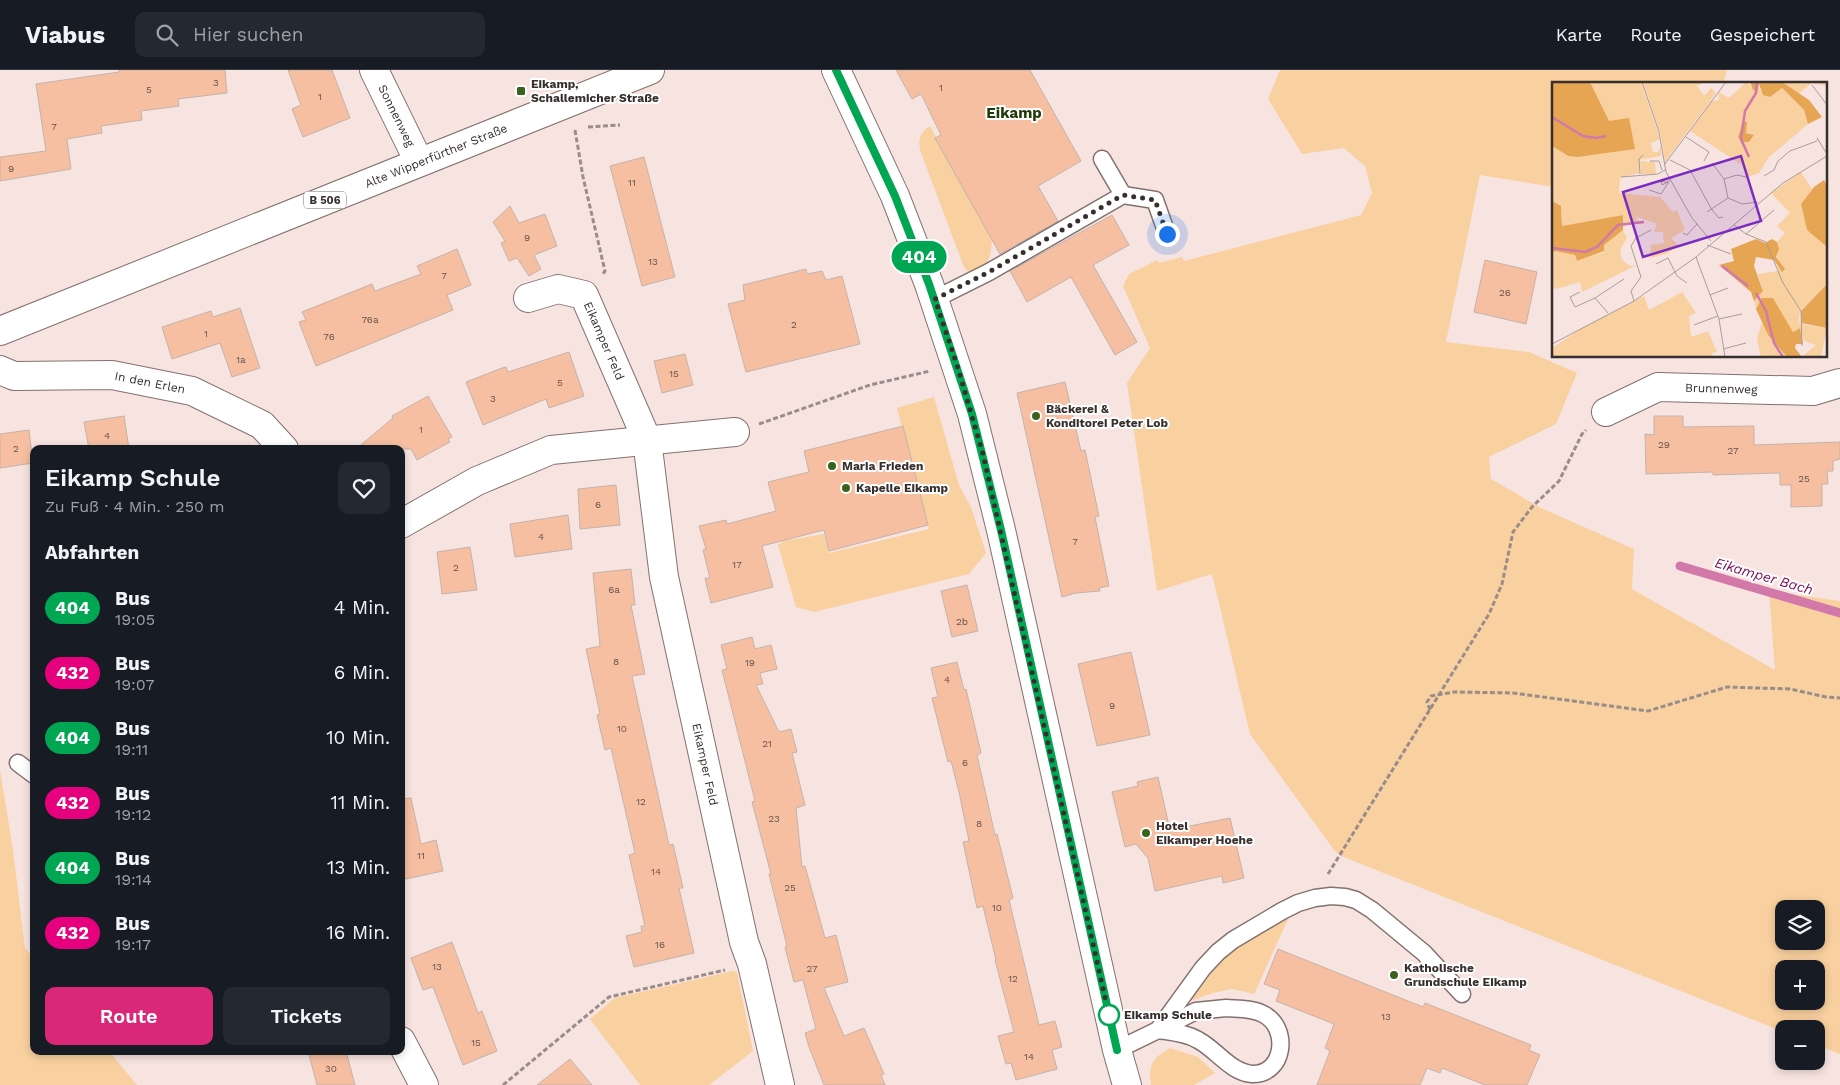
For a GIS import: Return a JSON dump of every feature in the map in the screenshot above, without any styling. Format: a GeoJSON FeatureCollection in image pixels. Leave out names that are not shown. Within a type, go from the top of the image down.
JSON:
{"type":"FeatureCollection","features":[{"type":"Feature","properties":{"kind":"street","name":"Sonnenweg"},"geometry":{"type":"LineString","coordinates":[[374,70],[419,162]]}},
{"type":"Feature","properties":{"kind":"street","name":"Alte Wipperfürther Straße"},"geometry":{"type":"LineString","coordinates":[[0,331],[650,70]]}},
{"type":"Feature","properties":{"kind":"street"},"geometry":{"type":"LineString","coordinates":[[836,70],[895,196],[935,299],[981,446],[1117,1050],[1127,1085]]}},
{"type":"Feature","properties":{"kind":"street","name":"Eikamper Feld"},"geometry":{"type":"LineString","coordinates":[[528,298],[558,289],[584,295],[647,440],[664,577],[742,932],[752,964],[780,1085]]}},
{"type":"Feature","properties":{"kind":"street","name":"In den Erlen"},"geometry":{"type":"LineString","coordinates":[[0,370],[14,376],[112,375],[192,390],[262,425],[280,445]]}},
{"type":"Feature","properties":{"kind":"street","name":"Brunnenweg"},"geometry":{"type":"LineString","coordinates":[[1606,412],[1658,387],[1813,391],[1840,382]]}},
{"type":"Feature","properties":{"kind":"street"},"geometry":{"type":"LineString","coordinates":[[405,522],[477,481],[551,450],[735,432]]}},
{"type":"Feature","properties":{"kind":"street"},"geometry":{"type":"LineString","coordinates":[[405,1049],[424,1085]]}},
{"type":"Feature","properties":{"kind":"lane"},"geometry":{"type":"LineString","coordinates":[[1102,159],[1123,195]]}},
{"type":"Feature","properties":{"kind":"lane"},"geometry":{"type":"LineString","coordinates":[[935,299],[989,272],[1123,195],[1155,200],[1167,234]]}},
{"type":"Feature","properties":{"kind":"lane"},"geometry":{"type":"LineString","coordinates":[[18,763],[30,772]]}},
{"type":"Feature","properties":{"kind":"lane"},"geometry":{"type":"LineString","coordinates":[[1158,1030],[1190,984],[1218,952],[1233,940],[1298,903],[1331,896],[1356,900],[1372,910],[1424,953],[1462,994]]}},
{"type":"Feature","properties":{"kind":"lane"},"geometry":{"type":"LineString","coordinates":[[1117,1050],[1196,1011],[1226,1008],[1248,1010],[1263,1014],[1272,1020],[1279,1032],[1281,1044],[1279,1056],[1271,1068],[1263,1073],[1251,1074],[1238,1070],[1197,1039],[1182,1033],[1158,1030]]}},
{"type":"Feature","properties":{"kind":"path"},"geometry":{"type":"LineString","coordinates":[[584,295],[605,271],[583,177],[575,127],[620,125]]}},
{"type":"Feature","properties":{"kind":"path"},"geometry":{"type":"LineString","coordinates":[[735,432],[870,385],[957,365]]}},
{"type":"Feature","properties":{"kind":"path"},"geometry":{"type":"LineString","coordinates":[[1315,898],[1335,861],[1489,614],[1502,584],[1513,532],[1532,507],[1559,481],[1582,434],[1606,412]]}},
{"type":"Feature","properties":{"kind":"path"},"geometry":{"type":"LineString","coordinates":[[1430,710],[1427,704],[1428,699],[1432,696],[1454,692],[1514,693],[1648,711],[1727,687],[1790,689],[1840,698]]}},
{"type":"Feature","properties":{"kind":"path"},"geometry":{"type":"LineString","coordinates":[[503,1085],[609,997],[752,964]]}},
{"type":"Feature","properties":{"kind":"shaded area"},"geometry":{"type":"Polygon","coordinates":[[[1280,70],[1727,70],[1724,82],[1552,82],[1552,187],[1480,175],[1446,342],[1529,352],[1577,373],[1556,424],[1489,457],[1491,479],[1541,508],[1634,549],[1632,589],[1775,670],[1769,591],[1840,601],[1840,1054],[1825,1048],[1825,1020],[1775,1020],[1775,1028],[1341,856],[1334,850],[1250,734],[1212,574],[1157,591],[1127,383],[1150,348],[1123,286],[1129,274],[1157,260],[1159,263],[1182,257],[1184,261],[1361,215],[1372,193],[1365,166],[1344,148],[1302,154],[1268,99],[1280,70]]]}},
{"type":"Feature","properties":{"kind":"shaded area"},"geometry":{"type":"Polygon","coordinates":[[[930,126],[992,239],[988,262],[975,270],[968,272],[964,267],[920,150],[920,136],[930,126]]]}},
{"type":"Feature","properties":{"kind":"shaded area"},"geometry":{"type":"Polygon","coordinates":[[[934,397],[959,485],[971,507],[986,553],[969,574],[814,612],[796,607],[778,545],[784,541],[824,534],[829,553],[929,529],[897,408],[934,397]]]}},
{"type":"Feature","properties":{"kind":"shaded area"},"geometry":{"type":"Polygon","coordinates":[[[0,770],[13,850],[25,948],[30,954],[30,1055],[112,1055],[137,1085],[0,1085],[0,770]]]}},
{"type":"Feature","properties":{"kind":"shaded area"},"geometry":{"type":"Polygon","coordinates":[[[1289,914],[1254,994],[1232,989],[1213,993],[1185,1003],[1189,995],[1227,952],[1289,914]]]}},
{"type":"Feature","properties":{"kind":"shaded area"},"geometry":{"type":"Polygon","coordinates":[[[733,971],[737,972],[753,1051],[709,1085],[640,1085],[590,1019],[615,998],[733,971]]]}},
{"type":"Feature","properties":{"kind":"shaded area"},"geometry":{"type":"Polygon","coordinates":[[[1170,1048],[1198,1057],[1215,1073],[1194,1085],[1151,1085],[1150,1072],[1153,1062],[1159,1055],[1170,1048]]]}},
{"type":"Feature","properties":{"kind":"building"},"geometry":{"type":"Polygon","coordinates":[[[119,70],[225,70],[227,93],[178,99],[179,106],[141,111],[142,120],[101,126],[102,133],[67,139],[71,169],[0,181],[0,157],[46,151],[36,84],[119,72],[119,70]]]}},
{"type":"Feature","properties":{"kind":"building"},"geometry":{"type":"Polygon","coordinates":[[[288,70],[332,70],[350,118],[303,137],[292,109],[301,105],[288,70]]]}},
{"type":"Feature","properties":{"kind":"building"},"geometry":{"type":"Polygon","coordinates":[[[896,70],[1030,70],[1081,161],[1038,186],[1058,221],[1000,254],[935,138],[941,135],[921,94],[912,99],[896,70]]]}},
{"type":"Feature","properties":{"kind":"building"},"geometry":{"type":"Polygon","coordinates":[[[644,157],[675,277],[642,286],[610,166],[644,157]]]}},
{"type":"Feature","properties":{"kind":"building"},"geometry":{"type":"Polygon","coordinates":[[[510,206],[519,223],[545,214],[557,246],[534,255],[541,269],[529,276],[517,258],[509,261],[501,243],[505,241],[493,222],[510,206]]]}},
{"type":"Feature","properties":{"kind":"building"},"geometry":{"type":"Polygon","coordinates":[[[1112,215],[1129,245],[1093,265],[1137,342],[1115,355],[1071,277],[1027,302],[1010,271],[1112,215]]]}},
{"type":"Feature","properties":{"kind":"building"},"geometry":{"type":"Polygon","coordinates":[[[457,249],[471,285],[447,295],[453,310],[316,366],[299,322],[306,320],[302,312],[372,284],[375,291],[421,274],[417,266],[457,249]]]}},
{"type":"Feature","properties":{"kind":"building"},"geometry":{"type":"Polygon","coordinates":[[[1485,260],[1537,272],[1526,324],[1474,312],[1485,260]]]}},
{"type":"Feature","properties":{"kind":"building"},"geometry":{"type":"Polygon","coordinates":[[[806,269],[807,274],[822,271],[826,280],[842,276],[860,344],[746,372],[728,304],[745,300],[743,285],[806,269]]]}},
{"type":"Feature","properties":{"kind":"building"},"geometry":{"type":"Polygon","coordinates":[[[240,308],[260,368],[232,377],[220,343],[172,359],[162,327],[211,311],[213,317],[240,308]]]}},
{"type":"Feature","properties":{"kind":"building"},"geometry":{"type":"Polygon","coordinates":[[[569,352],[584,396],[549,408],[546,399],[483,425],[466,382],[502,368],[506,367],[508,372],[569,352]]]}},
{"type":"Feature","properties":{"kind":"building"},"geometry":{"type":"Polygon","coordinates":[[[685,354],[693,385],[662,393],[654,361],[685,354]]]}},
{"type":"Feature","properties":{"kind":"building"},"geometry":{"type":"Polygon","coordinates":[[[1065,382],[1081,451],[1085,450],[1099,516],[1095,517],[1109,586],[1099,588],[1100,591],[1076,593],[1062,597],[1017,393],[1065,382]]]}},
{"type":"Feature","properties":{"kind":"building"},"geometry":{"type":"Polygon","coordinates":[[[428,396],[452,437],[448,439],[450,442],[417,460],[411,449],[405,449],[405,445],[361,445],[393,418],[392,416],[428,396]]]}},
{"type":"Feature","properties":{"kind":"building"},"geometry":{"type":"Polygon","coordinates":[[[124,416],[128,445],[88,445],[84,422],[124,416]]]}},
{"type":"Feature","properties":{"kind":"building"},"geometry":{"type":"Polygon","coordinates":[[[1654,416],[1683,416],[1683,427],[1754,426],[1754,445],[1840,442],[1840,459],[1833,461],[1833,471],[1827,471],[1828,484],[1822,484],[1822,506],[1791,507],[1791,485],[1780,485],[1780,473],[1646,474],[1645,434],[1654,435],[1654,416]]]}},
{"type":"Feature","properties":{"kind":"building","name":"Kapelle Eikamp"},"geometry":{"type":"Polygon","coordinates":[[[903,426],[928,525],[829,551],[824,530],[762,546],[773,587],[711,603],[705,578],[710,578],[703,550],[706,549],[699,526],[726,520],[727,524],[776,511],[768,482],[809,472],[804,451],[903,426]]]}},
{"type":"Feature","properties":{"kind":"building"},"geometry":{"type":"Polygon","coordinates":[[[29,430],[30,463],[0,468],[0,434],[29,430]]]}},
{"type":"Feature","properties":{"kind":"building"},"geometry":{"type":"Polygon","coordinates":[[[616,485],[620,525],[580,529],[578,489],[616,485]]]}},
{"type":"Feature","properties":{"kind":"building"},"geometry":{"type":"Polygon","coordinates":[[[568,515],[572,549],[515,557],[510,524],[568,515]]]}},
{"type":"Feature","properties":{"kind":"building"},"geometry":{"type":"Polygon","coordinates":[[[470,547],[477,590],[442,594],[437,552],[470,547]]]}},
{"type":"Feature","properties":{"kind":"building"},"geometry":{"type":"Polygon","coordinates":[[[631,569],[635,605],[631,605],[645,674],[632,676],[669,845],[673,844],[683,888],[679,888],[694,953],[634,967],[626,936],[642,932],[641,926],[645,926],[629,855],[635,853],[611,748],[605,750],[597,715],[600,714],[586,649],[600,646],[593,573],[631,569]]]}},
{"type":"Feature","properties":{"kind":"building"},"geometry":{"type":"Polygon","coordinates":[[[967,585],[978,631],[952,637],[941,591],[967,585]]]}},
{"type":"Feature","properties":{"kind":"building"},"geometry":{"type":"Polygon","coordinates":[[[752,637],[755,649],[771,645],[777,669],[760,673],[763,684],[756,685],[779,732],[791,729],[797,752],[792,753],[805,805],[796,808],[802,867],[805,866],[825,938],[836,935],[848,982],[824,988],[844,1036],[864,1028],[884,1074],[881,1075],[885,1085],[824,1085],[809,1047],[805,1033],[816,1029],[803,980],[794,982],[769,874],[771,874],[752,802],[755,801],[722,670],[727,669],[721,645],[752,637]]]}},
{"type":"Feature","properties":{"kind":"building"},"geometry":{"type":"Polygon","coordinates":[[[1131,652],[1150,735],[1097,746],[1078,664],[1131,652]]]}},
{"type":"Feature","properties":{"kind":"building"},"geometry":{"type":"Polygon","coordinates":[[[957,662],[964,690],[966,689],[981,753],[977,755],[995,835],[997,834],[1013,898],[1009,900],[1039,1025],[1055,1021],[1062,1047],[1052,1050],[1057,1069],[1016,1080],[1011,1063],[1006,1064],[998,1036],[1014,1032],[983,906],[977,908],[963,842],[969,841],[959,792],[951,761],[948,762],[932,698],[938,697],[931,668],[957,662]]]}},
{"type":"Feature","properties":{"kind":"building","name":"Hotel Eikamper Hoehe"},"geometry":{"type":"Polygon","coordinates":[[[1158,777],[1170,830],[1230,818],[1244,878],[1223,883],[1222,876],[1155,891],[1148,858],[1136,844],[1125,847],[1112,792],[1138,786],[1137,782],[1158,777]]]}},
{"type":"Feature","properties":{"kind":"building"},"geometry":{"type":"Polygon","coordinates":[[[411,798],[421,844],[436,840],[443,871],[405,879],[405,799],[411,798]]]}},
{"type":"Feature","properties":{"kind":"building"},"geometry":{"type":"Polygon","coordinates":[[[452,942],[478,1013],[482,1011],[497,1051],[463,1065],[433,987],[423,990],[411,958],[452,942]]]}},
{"type":"Feature","properties":{"kind":"building"},"geometry":{"type":"Polygon","coordinates":[[[1278,949],[1423,1007],[1425,1003],[1531,1045],[1529,1050],[1540,1055],[1527,1085],[1485,1085],[1442,1068],[1440,1073],[1427,1068],[1420,1085],[1317,1085],[1330,1051],[1325,1048],[1334,1024],[1276,1001],[1280,990],[1264,984],[1278,949]]]}},
{"type":"Feature","properties":{"kind":"building"},"geometry":{"type":"Polygon","coordinates":[[[309,1055],[347,1055],[355,1085],[317,1085],[309,1055]]]}},
{"type":"Feature","properties":{"kind":"building"},"geometry":{"type":"Polygon","coordinates":[[[570,1059],[592,1085],[537,1085],[570,1059]]]}},
{"type":"Feature","properties":{"kind":"waterway","name":"Eikamper Bach"},"geometry":{"type":"LineString","coordinates":[[1680,566],[1840,613]]}},
{"type":"Feature","properties":{"kind":"bus line","name":"404"},"geometry":{"type":"LineString","coordinates":[[836,70],[895,196],[929,284],[972,414],[1001,530],[1117,1050]]}},
{"type":"Feature","properties":{"kind":"place","name":"Eikamp, Schallemicher Straße"},"geometry":{"type":"Point","coordinates":[521,91]}},
{"type":"Feature","properties":{"kind":"place","name":"Bäckerei & Konditorei Peter Lob"},"geometry":{"type":"Point","coordinates":[1036,416]}},
{"type":"Feature","properties":{"kind":"place","name":"Maria Frieden"},"geometry":{"type":"Point","coordinates":[832,466]}},
{"type":"Feature","properties":{"kind":"place","name":"Kapelle Eikamp"},"geometry":{"type":"Point","coordinates":[846,488]}},
{"type":"Feature","properties":{"kind":"place","name":"Hotel Eikamper Hoehe"},"geometry":{"type":"Point","coordinates":[1146,833]}},
{"type":"Feature","properties":{"kind":"place","name":"Katholische Grundschule Eikamp"},"geometry":{"type":"Point","coordinates":[1394,975]}},
{"type":"Feature","properties":{"kind":"place","name":"Eikamp Schule"},"geometry":{"type":"Point","coordinates":[1109,1015]}},
{"type":"Feature","properties":{"kind":"district","name":"Eikamp"},"geometry":{"type":"Point","coordinates":[1014,113]}},
{"type":"Feature","properties":{"kind":"route"},"geometry":{"type":"LineString","coordinates":[[1109,1015],[983,454],[935,299],[989,272],[1123,195],[1155,200],[1167,234]]}}]}
